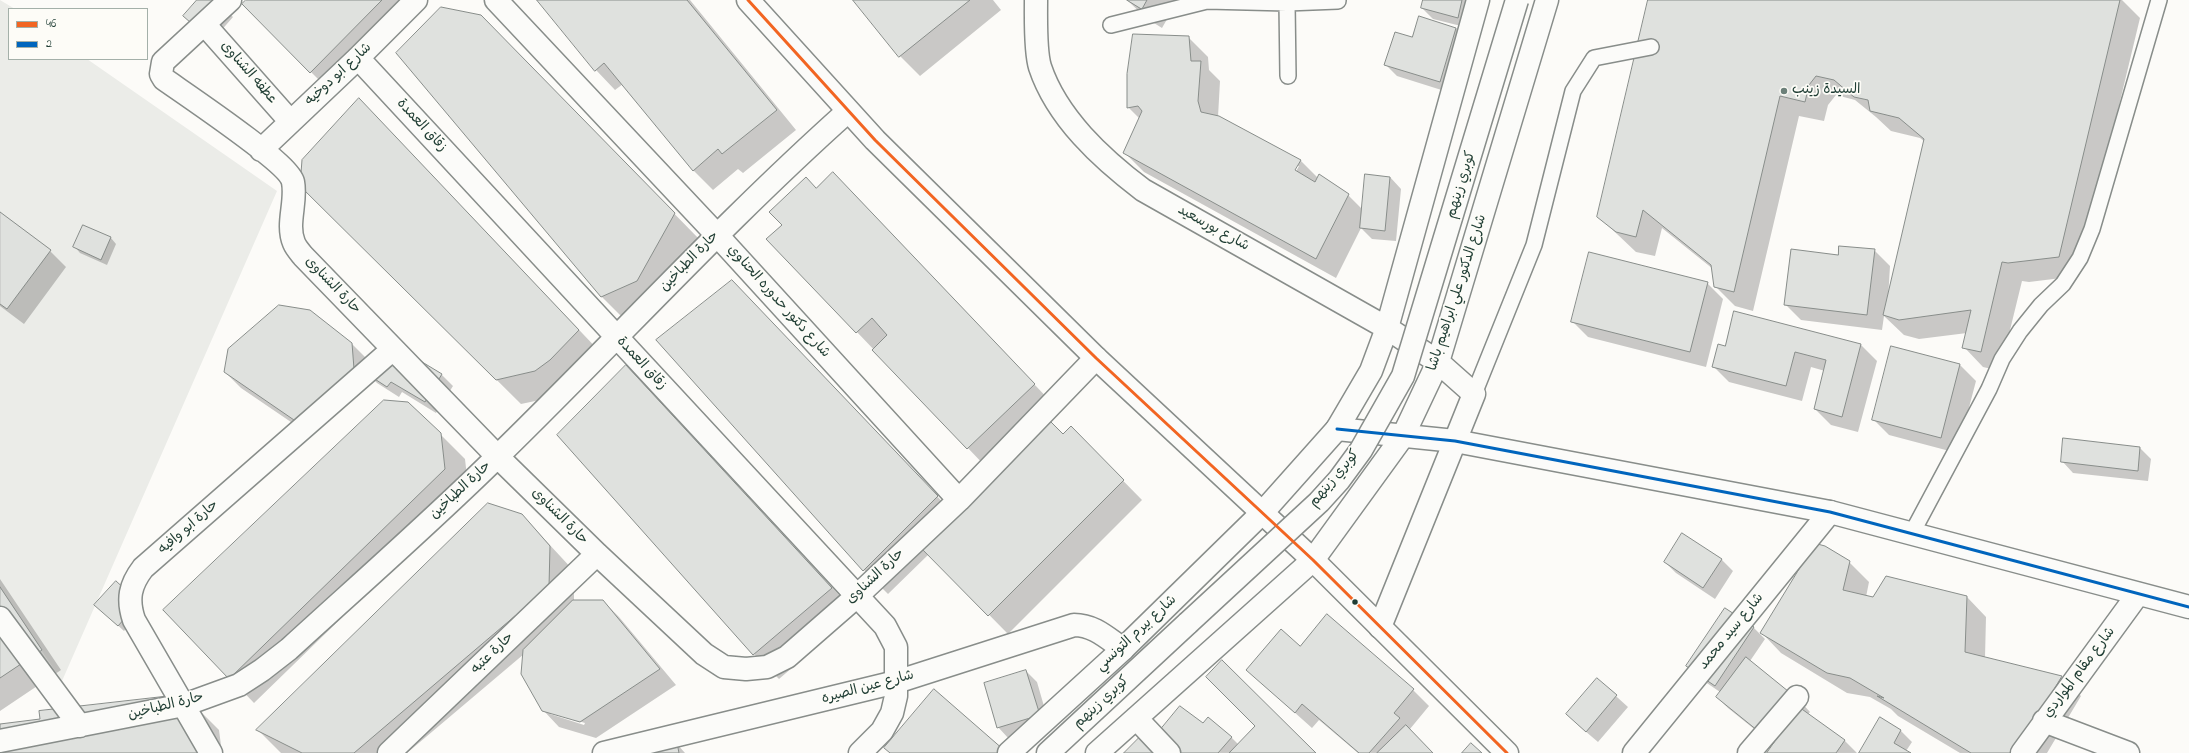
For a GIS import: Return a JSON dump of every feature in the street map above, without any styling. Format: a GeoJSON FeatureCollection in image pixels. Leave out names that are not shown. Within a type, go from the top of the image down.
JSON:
{"type":"FeatureCollection","features":[{"type":"Feature","properties":{"kind":"street","name":"حارة الشناوى"},"geometry":{"type":"LineString","coordinates":[[230,0],[205,25],[163,62],[161,74],[164,79],[261,150],[285,171],[293,181],[292,230],[294,243],[302,256],[498,457],[596,554],[704,654],[724,667],[746,669],[767,666],[787,657],[856,596],[959,500],[1096,358]]}},
{"type":"Feature","properties":{"kind":"street","name":"شارع ابو دوخيه"},"geometry":{"type":"LineString","coordinates":[[261,150],[358,58],[416,0]]}},
{"type":"Feature","properties":{"kind":"street","name":"شارع دكتور حدوره الحناوي"},"geometry":{"type":"LineString","coordinates":[[496,0],[716,234],[959,500]]}},
{"type":"Feature","properties":{"kind":"street"},"geometry":{"type":"LineString","coordinates":[[748,0],[847,112],[1096,358],[1313,560],[1507,753]]}},
{"type":"Feature","properties":{"kind":"street","name":"شارع بورسعيد"},"geometry":{"type":"LineString","coordinates":[[1036,0],[1040,66],[1050,91],[1092,147],[1116,170],[1143,190],[1387,328],[1438,362],[1474,394]]}},
{"type":"Feature","properties":{"kind":"street"},"geometry":{"type":"LineString","coordinates":[[1263,512],[1337,429],[1371,371],[1387,328],[1478,0]]}},
{"type":"Feature","properties":{"kind":"street","name":"كوبري زينهم"},"geometry":{"type":"LineString","coordinates":[[1048,753],[1318,502],[1339,480],[1361,450],[1403,376],[1517,0]]}},
{"type":"Feature","properties":{"kind":"street","name":"شارع الدكتور علي ابراهيم باشا"},"geometry":{"type":"LineString","coordinates":[[1313,560],[1403,436],[1438,362],[1547,0]]}},
{"type":"Feature","properties":{"kind":"street","name":"عطفه الشناوى"},"geometry":{"type":"LineString","coordinates":[[205,25],[290,121]]}},
{"type":"Feature","properties":{"kind":"street","name":"زقاق العمدة"},"geometry":{"type":"LineString","coordinates":[[358,58],[885,626],[896,647],[896,696],[892,713],[882,731],[860,753]]}},
{"type":"Feature","properties":{"kind":"street","name":"حارة الطباخين"},"geometry":{"type":"LineString","coordinates":[[0,741],[184,705],[239,684],[273,662],[498,457],[716,234],[789,164],[847,112]]}},
{"type":"Feature","properties":{"kind":"street","name":"حارة ابو وافيه"},"geometry":{"type":"LineString","coordinates":[[212,753],[134,620],[129,606],[130,593],[134,579],[143,568],[393,348]]}},
{"type":"Feature","properties":{"kind":"street"},"geometry":{"type":"LineString","coordinates":[[1380,627],[1474,394]]}},
{"type":"Feature","properties":{"kind":"street"},"geometry":{"type":"LineString","coordinates":[[1337,429],[1455,441],[1830,512],[2189,608]]}},
{"type":"Feature","properties":{"kind":"street","name":"شارع بيرم التونسي"},"geometry":{"type":"LineString","coordinates":[[1009,753],[1123,649],[1263,512]]}},
{"type":"Feature","properties":{"kind":"street","name":"شارع سيد محمد"},"geometry":{"type":"LineString","coordinates":[[1634,753],[1830,512]]}},
{"type":"Feature","properties":{"kind":"street","name":"حارة عتبه"},"geometry":{"type":"LineString","coordinates":[[389,753],[596,554]]}},
{"type":"Feature","properties":{"kind":"street"},"geometry":{"type":"LineString","coordinates":[[1097,753],[1313,560]]}},
{"type":"Feature","properties":{"kind":"street","name":"شارع مقام المواردي"},"geometry":{"type":"LineString","coordinates":[[2022,753],[2138,594]]}},
{"type":"Feature","properties":{"kind":"street"},"geometry":{"type":"LineString","coordinates":[[0,618],[80,726]]}},
{"type":"Feature","properties":{"kind":"street","name":"شارع عين الصيره"},"geometry":{"type":"LineString","coordinates":[[604,753],[896,682],[1074,625],[1085,625],[1096,630],[1123,649]]}},
{"type":"Feature","properties":{"kind":"street"},"geometry":{"type":"LineString","coordinates":[[1749,753],[1797,697]]}},
{"type":"Feature","properties":{"kind":"street"},"geometry":{"type":"LineString","coordinates":[[1136,718],[1169,753]]}},
{"type":"Feature","properties":{"kind":"street"},"geometry":{"type":"LineString","coordinates":[[2044,721],[2128,753]]}},
{"type":"Feature","properties":{"kind":"lane"},"geometry":{"type":"LineString","coordinates":[[1111,25],[1207,1],[1287,3],[1338,0]]}},
{"type":"Feature","properties":{"kind":"lane"},"geometry":{"type":"LineString","coordinates":[[1912,533],[1989,389],[2002,359],[2020,331],[2041,305],[2063,284],[2080,258],[2092,228],[2159,0]]}},
{"type":"Feature","properties":{"kind":"lane"},"geometry":{"type":"LineString","coordinates":[[1287,3],[1288,76]]}},
{"type":"Feature","properties":{"kind":"lane"},"geometry":{"type":"LineString","coordinates":[[1474,394],[1534,245],[1573,91],[1594,58],[1651,47]]}},
{"type":"Feature","properties":{"kind":"shaded area"},"geometry":{"type":"Polygon","coordinates":[[[0,0],[13,8],[8,8],[8,60],[88,60],[277,191],[62,681],[0,589],[0,0]]]}},
{"type":"Feature","properties":{"kind":"building"},"geometry":{"type":"Polygon","coordinates":[[[197,0],[216,0],[206,36],[183,16],[197,0]]]}},
{"type":"Feature","properties":{"kind":"building"},"geometry":{"type":"Polygon","coordinates":[[[246,0],[382,0],[310,73],[242,4],[246,0]]]}},
{"type":"Feature","properties":{"kind":"building"},"geometry":{"type":"Polygon","coordinates":[[[537,0],[687,0],[777,110],[722,154],[718,149],[693,171],[604,63],[595,71],[537,0]]]}},
{"type":"Feature","properties":{"kind":"building"},"geometry":{"type":"Polygon","coordinates":[[[853,0],[970,0],[899,57],[853,0]]]}},
{"type":"Feature","properties":{"kind":"building"},"geometry":{"type":"Polygon","coordinates":[[[1127,0],[1147,0],[1142,9],[1127,0]]]}},
{"type":"Feature","properties":{"kind":"building"},"geometry":{"type":"Polygon","coordinates":[[[1423,0],[1462,0],[1458,18],[1421,8],[1423,0]]]}},
{"type":"Feature","properties":{"kind":"building"},"geometry":{"type":"Polygon","coordinates":[[[1648,0],[2120,0],[2059,257],[2008,263],[2002,262],[1981,352],[1962,348],[1971,310],[1899,320],[1883,315],[1924,139],[1899,118],[1870,111],[1868,100],[1854,97],[1834,80],[1816,76],[1809,85],[1805,102],[1780,96],[1734,292],[1714,287],[1711,265],[1643,210],[1636,237],[1616,232],[1597,217],[1648,0]]]}},
{"type":"Feature","properties":{"kind":"building"},"geometry":{"type":"Polygon","coordinates":[[[441,7],[481,15],[675,213],[637,281],[601,297],[396,53],[441,7]]]}},
{"type":"Feature","properties":{"kind":"building"},"geometry":{"type":"Polygon","coordinates":[[[1419,16],[1456,28],[1440,82],[1384,65],[1395,32],[1412,37],[1419,16]]]}},
{"type":"Feature","properties":{"kind":"building"},"geometry":{"type":"Polygon","coordinates":[[[1133,34],[1189,36],[1191,61],[1201,61],[1198,101],[1201,112],[1219,116],[1301,160],[1295,170],[1315,182],[1319,174],[1349,194],[1316,259],[1123,153],[1142,111],[1138,106],[1127,108],[1127,74],[1133,34]]]}},
{"type":"Feature","properties":{"kind":"building"},"geometry":{"type":"Polygon","coordinates":[[[359,98],[579,330],[550,360],[535,371],[496,380],[300,186],[302,160],[359,98]]]}},
{"type":"Feature","properties":{"kind":"building"},"geometry":{"type":"Polygon","coordinates":[[[833,172],[1035,384],[967,449],[872,350],[887,335],[872,318],[856,333],[766,239],[782,225],[769,212],[806,177],[816,188],[833,172]]]}},
{"type":"Feature","properties":{"kind":"building"},"geometry":{"type":"Polygon","coordinates":[[[1365,174],[1390,177],[1385,231],[1360,228],[1365,174]]]}},
{"type":"Feature","properties":{"kind":"building"},"geometry":{"type":"Polygon","coordinates":[[[0,212],[51,250],[7,309],[0,304],[0,212]]]}},
{"type":"Feature","properties":{"kind":"building"},"geometry":{"type":"Polygon","coordinates":[[[83,225],[111,237],[101,260],[73,247],[83,225]]]}},
{"type":"Feature","properties":{"kind":"building"},"geometry":{"type":"Polygon","coordinates":[[[1839,246],[1875,249],[1867,315],[1784,305],[1791,249],[1838,255],[1839,246]]]}},
{"type":"Feature","properties":{"kind":"building"},"geometry":{"type":"Polygon","coordinates":[[[1589,252],[1708,282],[1690,352],[1571,322],[1589,252]]]}},
{"type":"Feature","properties":{"kind":"building"},"geometry":{"type":"Polygon","coordinates":[[[732,280],[938,496],[863,571],[656,340],[732,280]]]}},
{"type":"Feature","properties":{"kind":"building"},"geometry":{"type":"Polygon","coordinates":[[[279,305],[310,310],[352,343],[354,369],[294,420],[224,372],[228,349],[279,305]]]}},
{"type":"Feature","properties":{"kind":"building"},"geometry":{"type":"Polygon","coordinates":[[[1734,311],[1861,344],[1842,417],[1814,409],[1826,360],[1795,352],[1786,386],[1712,367],[1718,344],[1725,346],[1734,311]]]}},
{"type":"Feature","properties":{"kind":"building"},"geometry":{"type":"Polygon","coordinates":[[[384,339],[442,374],[425,402],[391,382],[387,387],[364,372],[384,339]]]}},
{"type":"Feature","properties":{"kind":"building"},"geometry":{"type":"Polygon","coordinates":[[[1891,346],[1960,364],[1941,438],[1872,420],[1891,346]]]}},
{"type":"Feature","properties":{"kind":"building"},"geometry":{"type":"Polygon","coordinates":[[[626,365],[832,588],[753,655],[557,435],[626,365]]]}},
{"type":"Feature","properties":{"kind":"building"},"geometry":{"type":"Polygon","coordinates":[[[384,400],[408,402],[441,433],[445,469],[229,679],[163,610],[384,400]]]}},
{"type":"Feature","properties":{"kind":"building"},"geometry":{"type":"Polygon","coordinates":[[[1048,419],[1063,434],[1071,426],[1124,480],[988,616],[920,547],[1048,419]]]}},
{"type":"Feature","properties":{"kind":"building"},"geometry":{"type":"Polygon","coordinates":[[[2063,438],[2140,447],[2138,471],[2061,462],[2063,438]]]}},
{"type":"Feature","properties":{"kind":"building"},"geometry":{"type":"Polygon","coordinates":[[[488,503],[522,514],[550,546],[549,587],[354,753],[302,753],[256,730],[488,503]]]}},
{"type":"Feature","properties":{"kind":"building"},"geometry":{"type":"Polygon","coordinates":[[[1682,533],[1722,559],[1703,588],[1664,562],[1682,533]]]}},
{"type":"Feature","properties":{"kind":"building"},"geometry":{"type":"Polygon","coordinates":[[[1810,542],[1825,546],[1850,561],[1843,590],[1873,597],[1886,576],[1967,596],[1965,652],[2062,676],[2016,753],[1971,753],[1850,678],[1827,673],[1760,633],[1807,556],[1810,542]]]}},
{"type":"Feature","properties":{"kind":"building"},"geometry":{"type":"Polygon","coordinates":[[[116,581],[139,602],[118,626],[94,605],[116,581]]]}},
{"type":"Feature","properties":{"kind":"building"},"geometry":{"type":"Polygon","coordinates":[[[0,587],[42,650],[0,678],[0,587]]]}},
{"type":"Feature","properties":{"kind":"building"},"geometry":{"type":"Polygon","coordinates":[[[573,600],[603,600],[660,669],[580,722],[542,711],[521,674],[523,650],[573,600]]]}},
{"type":"Feature","properties":{"kind":"building"},"geometry":{"type":"Polygon","coordinates":[[[1725,608],[1754,627],[1715,686],[1686,666],[1725,608]]]}},
{"type":"Feature","properties":{"kind":"building"},"geometry":{"type":"Polygon","coordinates":[[[1327,614],[1414,689],[1394,713],[1400,718],[1369,753],[1359,753],[1302,704],[1295,713],[1246,670],[1281,629],[1300,646],[1327,614]]]}},
{"type":"Feature","properties":{"kind":"building"},"geometry":{"type":"Polygon","coordinates":[[[1746,657],[1799,700],[1768,739],[1716,697],[1746,657]]]}},
{"type":"Feature","properties":{"kind":"building"},"geometry":{"type":"Polygon","coordinates":[[[1222,660],[1316,753],[1229,753],[1255,726],[1206,677],[1222,660]]]}},
{"type":"Feature","properties":{"kind":"building"},"geometry":{"type":"Polygon","coordinates":[[[1026,670],[1040,715],[997,728],[984,683],[1026,670]]]}},
{"type":"Feature","properties":{"kind":"building"},"geometry":{"type":"Polygon","coordinates":[[[1597,678],[1617,695],[1586,732],[1566,714],[1597,678]]]}},
{"type":"Feature","properties":{"kind":"building"},"geometry":{"type":"Polygon","coordinates":[[[934,689],[1004,750],[1001,753],[890,753],[884,748],[934,689]]]}},
{"type":"Feature","properties":{"kind":"building"},"geometry":{"type":"Polygon","coordinates":[[[179,695],[200,710],[205,753],[0,753],[0,724],[40,719],[39,711],[179,695]]]}},
{"type":"Feature","properties":{"kind":"building"},"geometry":{"type":"Polygon","coordinates":[[[1180,706],[1203,723],[1208,717],[1232,737],[1218,753],[1169,753],[1152,740],[1180,706]]]}},
{"type":"Feature","properties":{"kind":"building"},"geometry":{"type":"Polygon","coordinates":[[[1799,707],[1845,740],[1836,753],[1767,753],[1799,707]]]}},
{"type":"Feature","properties":{"kind":"building"},"geometry":{"type":"Polygon","coordinates":[[[1880,717],[1901,730],[1894,743],[1911,753],[1859,753],[1880,717]]]}},
{"type":"Feature","properties":{"kind":"building"},"geometry":{"type":"Polygon","coordinates":[[[1406,725],[1433,753],[1377,753],[1406,725]]]}},
{"type":"Feature","properties":{"kind":"building"},"geometry":{"type":"Polygon","coordinates":[[[1142,735],[1159,753],[1124,753],[1142,735]]]}},
{"type":"Feature","properties":{"kind":"building"},"geometry":{"type":"Polygon","coordinates":[[[677,743],[679,753],[639,753],[677,743]]]}},
{"type":"Feature","properties":{"kind":"building"},"geometry":{"type":"Polygon","coordinates":[[[1471,743],[1482,753],[1462,753],[1471,743]]]}},
{"type":"Feature","properties":{"kind":"transit line","name":"46"},"geometry":{"type":"LineString","coordinates":[[748,0],[875,140],[1096,358],[1313,560],[1507,753]]}},
{"type":"Feature","properties":{"kind":"transit line","name":"2"},"geometry":{"type":"LineString","coordinates":[[1337,429],[1455,441],[1830,512],[2189,607]]}},
{"type":"Feature","properties":{"kind":"place","name":"السيدة زينب"},"geometry":{"type":"Point","coordinates":[1784,91]}}]}
